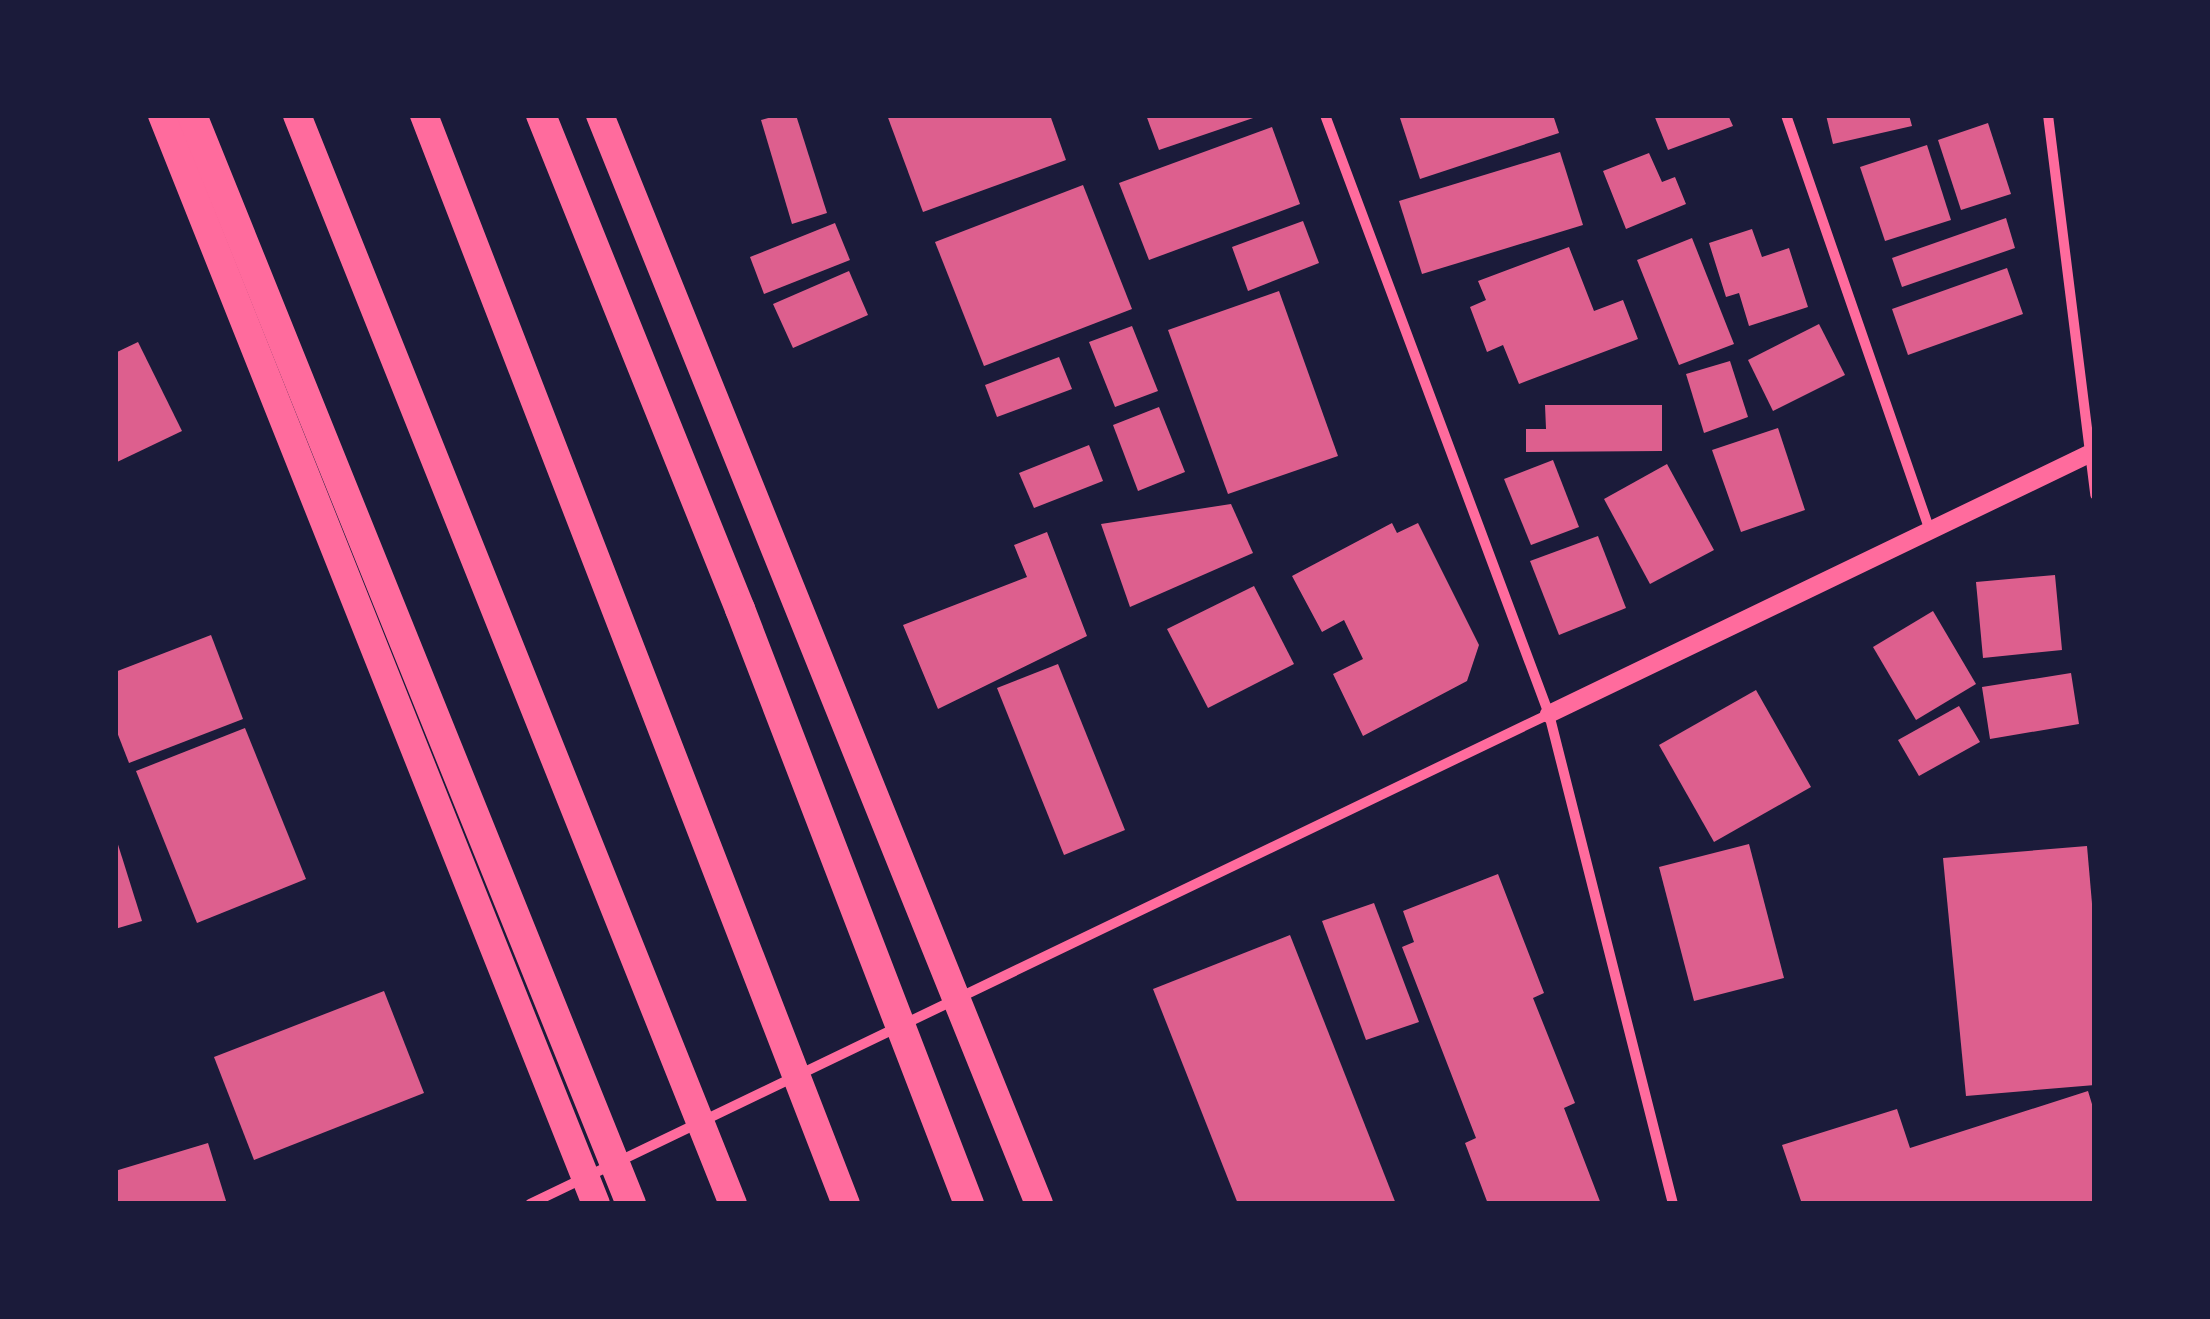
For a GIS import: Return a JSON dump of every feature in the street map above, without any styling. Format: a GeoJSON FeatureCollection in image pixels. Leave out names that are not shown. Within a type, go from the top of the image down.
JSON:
{"type":"FeatureCollection","features":[{"type":"Feature","properties":{"kind":"highway"},"geometry":{"type":"LineString","coordinates":[[162,115],[596,1204]]}},
{"type":"Feature","properties":{"kind":"highway"},"geometry":{"type":"LineString","coordinates":[[192,115],[631,1204]]}},
{"type":"Feature","properties":{"kind":"highway"},"geometry":{"type":"LineString","coordinates":[[297,115],[732,1204]]}},
{"type":"Feature","properties":{"kind":"highway"},"geometry":{"type":"LineString","coordinates":[[424,115],[846,1204]]}},
{"type":"Feature","properties":{"kind":"highway"},"geometry":{"type":"LineString","coordinates":[[541,115],[740,609],[969,1204]]}},
{"type":"Feature","properties":{"kind":"highway"},"geometry":{"type":"LineString","coordinates":[[600,115],[959,997],[1039,1204]]}},
{"type":"Feature","properties":{"kind":"street"},"geometry":{"type":"LineString","coordinates":[[1324,115],[1549,714],[1673,1204]]}},
{"type":"Feature","properties":{"kind":"street"},"geometry":{"type":"LineString","coordinates":[[1786,115],[1931,534]]}},
{"type":"Feature","properties":{"kind":"street"},"geometry":{"type":"LineString","coordinates":[[2048,115],[2095,495]]}},
{"type":"Feature","properties":{"kind":"street"},"geometry":{"type":"LineString","coordinates":[[530,1204],[1931,534],[2092,453]]}},
{"type":"Feature","properties":{"kind":"building"},"geometry":{"type":"Polygon","coordinates":[[[796,115],[827,213],[792,224],[761,120],[796,115]]]}},
{"type":"Feature","properties":{"kind":"building"},"geometry":{"type":"Polygon","coordinates":[[[887,115],[1050,115],[1066,160],[923,212],[887,115]]]}},
{"type":"Feature","properties":{"kind":"building"},"geometry":{"type":"Polygon","coordinates":[[[1146,115],[1259,115],[1259,116],[1159,150],[1146,115]]]}},
{"type":"Feature","properties":{"kind":"building"},"geometry":{"type":"Polygon","coordinates":[[[1399,115],[1553,115],[1559,133],[1420,179],[1399,115]]]}},
{"type":"Feature","properties":{"kind":"building"},"geometry":{"type":"Polygon","coordinates":[[[1654,115],[1728,115],[1733,126],[1668,150],[1654,115]]]}},
{"type":"Feature","properties":{"kind":"building"},"geometry":{"type":"Polygon","coordinates":[[[1826,115],[1909,115],[1912,126],[1833,144],[1826,115]]]}},
{"type":"Feature","properties":{"kind":"building"},"geometry":{"type":"Polygon","coordinates":[[[1988,123],[2011,194],[1961,210],[1938,140],[1988,123]]]}},
{"type":"Feature","properties":{"kind":"building"},"geometry":{"type":"Polygon","coordinates":[[[1272,127],[1300,204],[1149,260],[1119,183],[1272,127]]]}},
{"type":"Feature","properties":{"kind":"building"},"geometry":{"type":"Polygon","coordinates":[[[1927,145],[1951,220],[1885,241],[1860,167],[1927,145]]]}},
{"type":"Feature","properties":{"kind":"building"},"geometry":{"type":"Polygon","coordinates":[[[1560,152],[1583,225],[1422,274],[1399,201],[1560,152]]]}},
{"type":"Feature","properties":{"kind":"building"},"geometry":{"type":"Polygon","coordinates":[[[1649,153],[1662,182],[1675,177],[1686,204],[1626,229],[1603,171],[1649,153]]]}},
{"type":"Feature","properties":{"kind":"building"},"geometry":{"type":"Polygon","coordinates":[[[1083,185],[1132,309],[984,366],[935,242],[1083,185]]]}},
{"type":"Feature","properties":{"kind":"building"},"geometry":{"type":"Polygon","coordinates":[[[2006,218],[2015,248],[1902,287],[1892,258],[2006,218]]]}},
{"type":"Feature","properties":{"kind":"building"},"geometry":{"type":"Polygon","coordinates":[[[1303,221],[1319,263],[1248,291],[1232,247],[1303,221]]]}},
{"type":"Feature","properties":{"kind":"building"},"geometry":{"type":"Polygon","coordinates":[[[835,223],[850,260],[764,294],[750,257],[835,223]]]}},
{"type":"Feature","properties":{"kind":"building"},"geometry":{"type":"Polygon","coordinates":[[[1752,229],[1762,257],[1789,248],[1808,307],[1749,326],[1739,293],[1726,297],[1709,243],[1752,229]]]}},
{"type":"Feature","properties":{"kind":"building"},"geometry":{"type":"Polygon","coordinates":[[[1692,238],[1734,344],[1679,365],[1637,260],[1692,238]]]}},
{"type":"Feature","properties":{"kind":"building"},"geometry":{"type":"Polygon","coordinates":[[[1569,247],[1594,311],[1623,300],[1638,339],[1519,384],[1503,345],[1487,352],[1470,307],[1486,300],[1478,281],[1569,247]]]}},
{"type":"Feature","properties":{"kind":"building"},"geometry":{"type":"Polygon","coordinates":[[[2007,268],[2023,314],[1908,355],[1892,309],[2007,268]]]}},
{"type":"Feature","properties":{"kind":"building"},"geometry":{"type":"Polygon","coordinates":[[[849,271],[868,315],[793,348],[773,304],[849,271]]]}},
{"type":"Feature","properties":{"kind":"building"},"geometry":{"type":"Polygon","coordinates":[[[1279,291],[1338,456],[1228,494],[1168,330],[1279,291]]]}},
{"type":"Feature","properties":{"kind":"building"},"geometry":{"type":"Polygon","coordinates":[[[1819,324],[1845,375],[1773,411],[1748,360],[1819,324]]]}},
{"type":"Feature","properties":{"kind":"building"},"geometry":{"type":"Polygon","coordinates":[[[1132,326],[1158,391],[1115,407],[1089,342],[1132,326]]]}},
{"type":"Feature","properties":{"kind":"building"},"geometry":{"type":"Polygon","coordinates":[[[138,342],[182,431],[115,463],[115,353],[138,342]]]}},
{"type":"Feature","properties":{"kind":"building"},"geometry":{"type":"Polygon","coordinates":[[[1059,357],[1072,389],[997,417],[985,385],[1059,357]]]}},
{"type":"Feature","properties":{"kind":"building"},"geometry":{"type":"Polygon","coordinates":[[[1730,361],[1748,417],[1704,433],[1686,374],[1730,361]]]}},
{"type":"Feature","properties":{"kind":"building"},"geometry":{"type":"Polygon","coordinates":[[[1545,405],[1662,405],[1662,451],[1526,452],[1526,429],[1546,429],[1545,405]]]}},
{"type":"Feature","properties":{"kind":"building"},"geometry":{"type":"Polygon","coordinates":[[[1159,407],[1185,472],[1138,491],[1113,425],[1159,407]]]}},
{"type":"Feature","properties":{"kind":"building"},"geometry":{"type":"Polygon","coordinates":[[[1778,428],[1805,510],[1741,532],[1712,450],[1778,428]]]}},
{"type":"Feature","properties":{"kind":"building"},"geometry":{"type":"Polygon","coordinates":[[[1089,445],[1103,481],[1034,508],[1019,473],[1089,445]]]}},
{"type":"Feature","properties":{"kind":"building"},"geometry":{"type":"Polygon","coordinates":[[[1553,460],[1579,527],[1531,545],[1504,479],[1553,460]]]}},
{"type":"Feature","properties":{"kind":"building"},"geometry":{"type":"Polygon","coordinates":[[[1667,464],[1714,550],[1650,584],[1604,499],[1667,464]]]}},
{"type":"Feature","properties":{"kind":"building"},"geometry":{"type":"Polygon","coordinates":[[[1231,504],[1253,553],[1130,607],[1101,524],[1231,504]]]}},
{"type":"Feature","properties":{"kind":"building"},"geometry":{"type":"Polygon","coordinates":[[[1392,523],[1397,533],[1418,523],[1479,645],[1467,681],[1363,736],[1333,674],[1363,659],[1344,620],[1322,632],[1292,576],[1392,523]]]}},
{"type":"Feature","properties":{"kind":"building"},"geometry":{"type":"Polygon","coordinates":[[[1047,532],[1087,636],[938,709],[903,625],[1027,577],[1014,545],[1047,532]]]}},
{"type":"Feature","properties":{"kind":"building"},"geometry":{"type":"Polygon","coordinates":[[[1598,536],[1626,608],[1559,635],[1530,561],[1598,536]]]}},
{"type":"Feature","properties":{"kind":"building"},"geometry":{"type":"Polygon","coordinates":[[[2055,575],[2062,650],[1983,658],[1976,582],[2055,575]]]}},
{"type":"Feature","properties":{"kind":"building"},"geometry":{"type":"Polygon","coordinates":[[[1254,586],[1294,664],[1208,708],[1167,629],[1254,586]]]}},
{"type":"Feature","properties":{"kind":"building"},"geometry":{"type":"Polygon","coordinates":[[[1933,611],[1976,684],[1916,720],[1873,647],[1933,611]]]}},
{"type":"Feature","properties":{"kind":"building"},"geometry":{"type":"Polygon","coordinates":[[[211,635],[243,719],[129,763],[115,727],[115,672],[211,635]]]}},
{"type":"Feature","properties":{"kind":"building"},"geometry":{"type":"Polygon","coordinates":[[[1058,664],[1125,830],[1064,855],[997,688],[1058,664]]]}},
{"type":"Feature","properties":{"kind":"building"},"geometry":{"type":"Polygon","coordinates":[[[2071,673],[2079,724],[1990,739],[1982,687],[2071,673]]]}},
{"type":"Feature","properties":{"kind":"building"},"geometry":{"type":"Polygon","coordinates":[[[1756,690],[1811,787],[1714,842],[1659,745],[1756,690]]]}},
{"type":"Feature","properties":{"kind":"building"},"geometry":{"type":"Polygon","coordinates":[[[1959,706],[1980,742],[1919,776],[1898,740],[1959,706]]]}},
{"type":"Feature","properties":{"kind":"building"},"geometry":{"type":"Polygon","coordinates":[[[245,728],[306,879],[197,923],[136,771],[245,728]]]}},
{"type":"Feature","properties":{"kind":"building"},"geometry":{"type":"Polygon","coordinates":[[[115,835],[142,921],[115,929],[115,835]]]}},
{"type":"Feature","properties":{"kind":"building"},"geometry":{"type":"Polygon","coordinates":[[[1749,844],[1784,978],[1694,1001],[1659,867],[1749,844]]]}},
{"type":"Feature","properties":{"kind":"building"},"geometry":{"type":"Polygon","coordinates":[[[2087,846],[2095,938],[2095,1085],[1966,1096],[1943,858],[2087,846]]]}},
{"type":"Feature","properties":{"kind":"building"},"geometry":{"type":"Polygon","coordinates":[[[1498,874],[1544,993],[1533,998],[1575,1103],[1564,1108],[1601,1204],[1488,1204],[1465,1143],[1476,1138],[1402,947],[1414,942],[1403,911],[1498,874]]]}},
{"type":"Feature","properties":{"kind":"building"},"geometry":{"type":"Polygon","coordinates":[[[1374,903],[1419,1022],[1366,1040],[1322,921],[1374,903]]]}},
{"type":"Feature","properties":{"kind":"building"},"geometry":{"type":"Polygon","coordinates":[[[1290,935],[1396,1204],[1238,1204],[1153,989],[1290,935]]]}},
{"type":"Feature","properties":{"kind":"building"},"geometry":{"type":"Polygon","coordinates":[[[384,991],[424,1093],[254,1160],[214,1057],[384,991]]]}},
{"type":"Feature","properties":{"kind":"building"},"geometry":{"type":"Polygon","coordinates":[[[2088,1091],[2095,1114],[2095,1204],[1802,1204],[1782,1145],[1897,1109],[1910,1148],[2088,1091]]]}},
{"type":"Feature","properties":{"kind":"building"},"geometry":{"type":"Polygon","coordinates":[[[208,1143],[227,1204],[115,1204],[115,1171],[208,1143]]]}}]}
